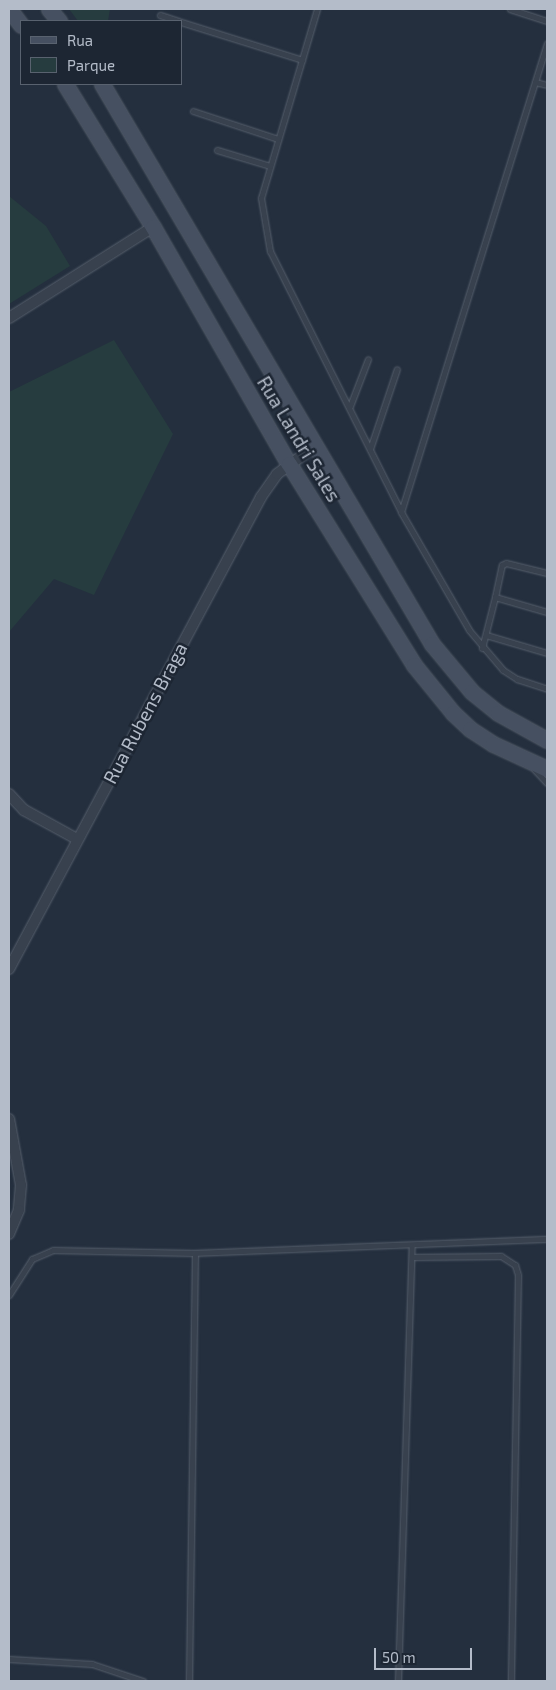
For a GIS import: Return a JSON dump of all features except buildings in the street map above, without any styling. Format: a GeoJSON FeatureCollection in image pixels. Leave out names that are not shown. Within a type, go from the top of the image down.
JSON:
{"type":"FeatureCollection","features":[{"type":"Feature","properties":{"kind":"street"},"geometry":{"type":"LineString","coordinates":[[9,9],[20,24]]}},
{"type":"Feature","properties":{"kind":"street"},"geometry":{"type":"LineString","coordinates":[[49,9],[58,20]]}},
{"type":"Feature","properties":{"kind":"street","name":"Rua Landri Sales"},"geometry":{"type":"LineString","coordinates":[[66,85],[153,227],[289,464],[398,642],[432,689],[470,729],[529,763],[547,769]]}},
{"type":"Feature","properties":{"kind":"street","name":"Rua Landri Sales"},"geometry":{"type":"LineString","coordinates":[[103,85],[314,447],[432,644],[450,668],[472,692],[498,713],[547,740]]}},
{"type":"Feature","properties":{"kind":"street"},"geometry":{"type":"LineString","coordinates":[[9,318],[153,227]]}},
{"type":"Feature","properties":{"kind":"street","name":"Rua Rubens Braga"},"geometry":{"type":"LineString","coordinates":[[9,969],[261,497],[289,464],[314,447]]}},
{"type":"Feature","properties":{"kind":"street"},"geometry":{"type":"LineString","coordinates":[[9,794],[24,810],[77,839]]}},
{"type":"Feature","properties":{"kind":"street"},"geometry":{"type":"LineString","coordinates":[[9,1119],[21,1185],[19,1210],[9,1234]]}},
{"type":"Feature","properties":{"kind":"lane"},"geometry":{"type":"LineString","coordinates":[[317,9],[261,198],[270,251],[350,406],[400,512],[482,648],[510,675],[547,689]]}},
{"type":"Feature","properties":{"kind":"lane"},"geometry":{"type":"LineString","coordinates":[[510,9],[547,21]]}},
{"type":"Feature","properties":{"kind":"lane"},"geometry":{"type":"LineString","coordinates":[[160,15],[174,20]]}},
{"type":"Feature","properties":{"kind":"lane"},"geometry":{"type":"LineString","coordinates":[[182,23],[302,60]]}},
{"type":"Feature","properties":{"kind":"lane"},"geometry":{"type":"LineString","coordinates":[[400,512],[547,43]]}},
{"type":"Feature","properties":{"kind":"lane"},"geometry":{"type":"LineString","coordinates":[[535,82],[547,85]]}},
{"type":"Feature","properties":{"kind":"lane"},"geometry":{"type":"LineString","coordinates":[[193,111],[278,139]]}},
{"type":"Feature","properties":{"kind":"lane"},"geometry":{"type":"LineString","coordinates":[[217,150],[270,166]]}},
{"type":"Feature","properties":{"kind":"lane"},"geometry":{"type":"LineString","coordinates":[[350,406],[368,359]]}},
{"type":"Feature","properties":{"kind":"lane"},"geometry":{"type":"LineString","coordinates":[[370,450],[397,369]]}},
{"type":"Feature","properties":{"kind":"lane"},"geometry":{"type":"LineString","coordinates":[[482,648],[502,565],[506,562],[547,572]]}},
{"type":"Feature","properties":{"kind":"lane"},"geometry":{"type":"LineString","coordinates":[[495,597],[547,612]]}},
{"type":"Feature","properties":{"kind":"lane"},"geometry":{"type":"LineString","coordinates":[[486,634],[547,653]]}},
{"type":"Feature","properties":{"kind":"lane"},"geometry":{"type":"LineString","coordinates":[[529,763],[547,783]]}},
{"type":"Feature","properties":{"kind":"lane"},"geometry":{"type":"LineString","coordinates":[[9,1295],[32,1258],[53,1250],[195,1254],[547,1239]]}},
{"type":"Feature","properties":{"kind":"lane"},"geometry":{"type":"LineString","coordinates":[[398,1681],[412,1246]]}},
{"type":"Feature","properties":{"kind":"lane"},"geometry":{"type":"LineString","coordinates":[[190,1681],[195,1254]]}},
{"type":"Feature","properties":{"kind":"lane"},"geometry":{"type":"LineString","coordinates":[[412,1257],[501,1256],[515,1265],[518,1275],[511,1681]]}},
{"type":"Feature","properties":{"kind":"lane"},"geometry":{"type":"LineString","coordinates":[[9,1659],[92,1664],[142,1681]]}},
{"type":"Feature","properties":{"kind":"green space"},"geometry":{"type":"Polygon","coordinates":[[[69,9],[110,9],[108,20],[77,20],[69,9]]]}},
{"type":"Feature","properties":{"kind":"green space"},"geometry":{"type":"Polygon","coordinates":[[[9,196],[46,226],[70,266],[9,304],[9,196]]]}},
{"type":"Feature","properties":{"kind":"green space"},"geometry":{"type":"Polygon","coordinates":[[[114,340],[173,434],[94,595],[54,579],[9,632],[9,392],[114,340]]]}}]}
